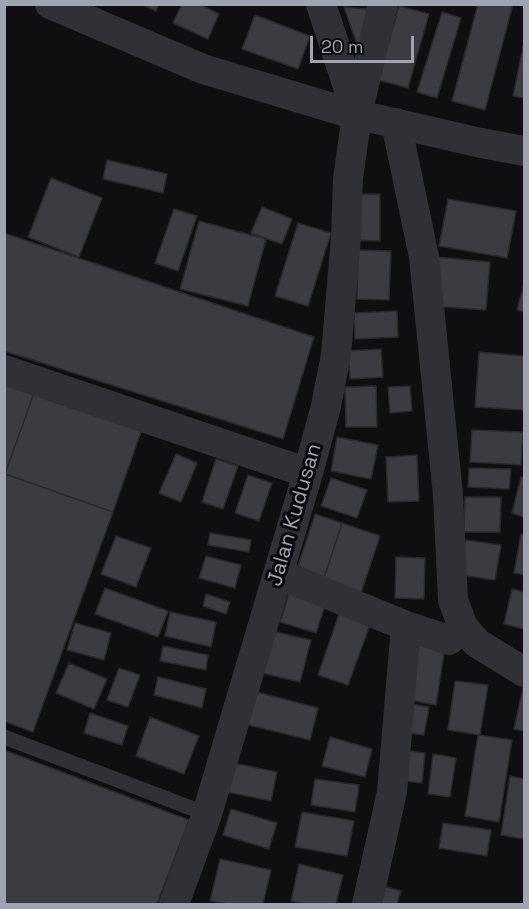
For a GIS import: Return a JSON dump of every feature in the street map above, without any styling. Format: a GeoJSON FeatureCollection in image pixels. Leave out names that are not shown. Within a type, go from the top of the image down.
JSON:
{"type":"FeatureCollection","features":[{"type":"Feature","properties":{"kind":"street"},"geometry":{"type":"LineString","coordinates":[[50,4],[203,69],[357,114],[525,151]]}},
{"type":"Feature","properties":{"kind":"street"},"geometry":{"type":"LineString","coordinates":[[321,4],[357,114]]}},
{"type":"Feature","properties":{"kind":"street","name":"Jalan Kudusan"},"geometry":{"type":"LineString","coordinates":[[174,904],[207,814],[279,574],[326,406],[336,355],[348,179],[357,114],[383,4]]}},
{"type":"Feature","properties":{"kind":"street"},"geometry":{"type":"LineString","coordinates":[[396,123],[424,257],[448,495],[453,600],[463,627],[477,643],[525,672]]}},
{"type":"Feature","properties":{"kind":"street"},"geometry":{"type":"LineString","coordinates":[[4,370],[308,473]]}},
{"type":"Feature","properties":{"kind":"street"},"geometry":{"type":"LineString","coordinates":[[279,574],[406,626],[449,640]]}},
{"type":"Feature","properties":{"kind":"street"},"geometry":{"type":"LineString","coordinates":[[367,904],[392,792],[406,626]]}},
{"type":"Feature","properties":{"kind":"lane"},"geometry":{"type":"LineString","coordinates":[[4,736],[207,814]]}},
{"type":"Feature","properties":{"kind":"building"},"geometry":{"type":"Polygon","coordinates":[[[141,4],[159,4],[156,11],[141,4]]]}},
{"type":"Feature","properties":{"kind":"building"},"geometry":{"type":"Polygon","coordinates":[[[182,4],[199,4],[219,14],[208,39],[173,23],[182,4]]]}},
{"type":"Feature","properties":{"kind":"building"},"geometry":{"type":"Polygon","coordinates":[[[478,4],[513,4],[485,110],[452,101],[478,4]]]}},
{"type":"Feature","properties":{"kind":"building"},"geometry":{"type":"Polygon","coordinates":[[[399,6],[429,14],[408,88],[378,80],[399,6]]]}},
{"type":"Feature","properties":{"kind":"building"},"geometry":{"type":"Polygon","coordinates":[[[344,7],[376,10],[360,53],[344,7]]]}},
{"type":"Feature","properties":{"kind":"building"},"geometry":{"type":"Polygon","coordinates":[[[442,12],[461,18],[437,98],[417,92],[442,12]]]}},
{"type":"Feature","properties":{"kind":"building"},"geometry":{"type":"Polygon","coordinates":[[[255,15],[310,36],[298,69],[242,49],[255,15]]]}},
{"type":"Feature","properties":{"kind":"building"},"geometry":{"type":"Polygon","coordinates":[[[524,42],[524,98],[513,96],[524,42]]]}},
{"type":"Feature","properties":{"kind":"building"},"geometry":{"type":"Polygon","coordinates":[[[107,160],[167,174],[163,193],[103,179],[107,160]]]}},
{"type":"Feature","properties":{"kind":"building"},"geometry":{"type":"Polygon","coordinates":[[[51,178],[102,198],[79,257],[28,237],[51,178]]]}},
{"type":"Feature","properties":{"kind":"building"},"geometry":{"type":"Polygon","coordinates":[[[352,194],[380,194],[380,241],[351,240],[352,194]]]}},
{"type":"Feature","properties":{"kind":"building"},"geometry":{"type":"Polygon","coordinates":[[[448,199],[516,211],[507,258],[439,246],[448,199]]]}},
{"type":"Feature","properties":{"kind":"building"},"geometry":{"type":"Polygon","coordinates":[[[262,207],[292,219],[282,244],[251,233],[262,207]]]}},
{"type":"Feature","properties":{"kind":"building"},"geometry":{"type":"Polygon","coordinates":[[[174,209],[197,216],[178,271],[155,263],[174,209]]]}},
{"type":"Feature","properties":{"kind":"building"},"geometry":{"type":"Polygon","coordinates":[[[199,221],[266,239],[248,306],[180,289],[199,221]]]}},
{"type":"Feature","properties":{"kind":"building"},"geometry":{"type":"Polygon","coordinates":[[[298,223],[331,233],[308,306],[275,296],[298,223]]]}},
{"type":"Feature","properties":{"kind":"building"},"geometry":{"type":"Polygon","coordinates":[[[4,233],[314,337],[283,439],[4,351],[4,233]]]}},
{"type":"Feature","properties":{"kind":"building"},"geometry":{"type":"Polygon","coordinates":[[[358,250],[391,251],[389,300],[357,299],[358,250]]]}},
{"type":"Feature","properties":{"kind":"building"},"geometry":{"type":"Polygon","coordinates":[[[436,257],[490,262],[486,310],[431,306],[436,257]]]}},
{"type":"Feature","properties":{"kind":"building"},"geometry":{"type":"Polygon","coordinates":[[[524,284],[524,312],[517,310],[524,284]]]}},
{"type":"Feature","properties":{"kind":"building"},"geometry":{"type":"Polygon","coordinates":[[[397,311],[398,337],[355,339],[354,313],[397,311]]]}},
{"type":"Feature","properties":{"kind":"building"},"geometry":{"type":"Polygon","coordinates":[[[381,349],[383,377],[350,379],[348,351],[381,349]]]}},
{"type":"Feature","properties":{"kind":"building"},"geometry":{"type":"Polygon","coordinates":[[[479,352],[524,356],[524,410],[475,407],[479,352]]]}},
{"type":"Feature","properties":{"kind":"building"},"geometry":{"type":"Polygon","coordinates":[[[4,378],[35,390],[5,474],[113,512],[33,732],[4,721],[4,378]]]}},
{"type":"Feature","properties":{"kind":"building"},"geometry":{"type":"Polygon","coordinates":[[[376,386],[377,427],[346,427],[345,387],[376,386]]]}},
{"type":"Feature","properties":{"kind":"building"},"geometry":{"type":"Polygon","coordinates":[[[410,386],[412,411],[390,413],[388,387],[410,386]]]}},
{"type":"Feature","properties":{"kind":"building"},"geometry":{"type":"Polygon","coordinates":[[[35,390],[142,429],[113,512],[5,474],[35,390]]]}},
{"type":"Feature","properties":{"kind":"building"},"geometry":{"type":"Polygon","coordinates":[[[472,430],[523,432],[521,465],[470,462],[472,430]]]}},
{"type":"Feature","properties":{"kind":"building"},"geometry":{"type":"Polygon","coordinates":[[[337,437],[378,445],[371,479],[331,471],[337,437]]]}},
{"type":"Feature","properties":{"kind":"building"},"geometry":{"type":"Polygon","coordinates":[[[176,454],[197,463],[181,502],[159,493],[176,454]]]}},
{"type":"Feature","properties":{"kind":"building"},"geometry":{"type":"Polygon","coordinates":[[[417,455],[419,501],[388,502],[386,457],[417,455]]]}},
{"type":"Feature","properties":{"kind":"building"},"geometry":{"type":"Polygon","coordinates":[[[216,459],[238,466],[223,509],[202,502],[216,459]]]}},
{"type":"Feature","properties":{"kind":"building"},"geometry":{"type":"Polygon","coordinates":[[[469,468],[511,469],[509,489],[468,487],[469,468]]]}},
{"type":"Feature","properties":{"kind":"building"},"geometry":{"type":"Polygon","coordinates":[[[248,475],[272,483],[259,521],[235,513],[248,475]]]}},
{"type":"Feature","properties":{"kind":"building"},"geometry":{"type":"Polygon","coordinates":[[[521,477],[524,478],[524,517],[512,513],[521,477]]]}},
{"type":"Feature","properties":{"kind":"building"},"geometry":{"type":"Polygon","coordinates":[[[331,478],[367,490],[357,518],[321,506],[331,478]]]}},
{"type":"Feature","properties":{"kind":"building"},"geometry":{"type":"Polygon","coordinates":[[[465,497],[501,497],[500,532],[464,532],[465,497]]]}},
{"type":"Feature","properties":{"kind":"building"},"geometry":{"type":"Polygon","coordinates":[[[315,514],[342,523],[323,581],[296,572],[315,514]]]}},
{"type":"Feature","properties":{"kind":"building"},"geometry":{"type":"Polygon","coordinates":[[[342,523],[380,536],[361,593],[323,581],[342,523]]]}},
{"type":"Feature","properties":{"kind":"building"},"geometry":{"type":"Polygon","coordinates":[[[210,533],[251,540],[249,552],[208,545],[210,533]]]}},
{"type":"Feature","properties":{"kind":"building"},"geometry":{"type":"Polygon","coordinates":[[[521,534],[524,535],[524,575],[514,573],[521,534]]]}},
{"type":"Feature","properties":{"kind":"building"},"geometry":{"type":"Polygon","coordinates":[[[116,536],[151,548],[136,587],[101,574],[116,536]]]}},
{"type":"Feature","properties":{"kind":"building"},"geometry":{"type":"Polygon","coordinates":[[[465,540],[501,545],[495,580],[459,575],[465,540]]]}},
{"type":"Feature","properties":{"kind":"building"},"geometry":{"type":"Polygon","coordinates":[[[206,556],[241,565],[235,588],[199,578],[206,556]]]}},
{"type":"Feature","properties":{"kind":"building"},"geometry":{"type":"Polygon","coordinates":[[[396,557],[425,558],[424,599],[395,598],[396,557]]]}},
{"type":"Feature","properties":{"kind":"building"},"geometry":{"type":"Polygon","coordinates":[[[291,587],[327,599],[316,633],[280,622],[291,587]]]}},
{"type":"Feature","properties":{"kind":"building"},"geometry":{"type":"Polygon","coordinates":[[[105,588],[168,611],[158,637],[95,614],[105,588]]]}},
{"type":"Feature","properties":{"kind":"building"},"geometry":{"type":"Polygon","coordinates":[[[512,589],[524,592],[524,629],[504,624],[512,589]]]}},
{"type":"Feature","properties":{"kind":"building"},"geometry":{"type":"Polygon","coordinates":[[[206,594],[230,602],[226,614],[203,606],[206,594]]]}},
{"type":"Feature","properties":{"kind":"building"},"geometry":{"type":"Polygon","coordinates":[[[340,611],[371,622],[348,685],[318,675],[340,611]]]}},
{"type":"Feature","properties":{"kind":"building"},"geometry":{"type":"Polygon","coordinates":[[[170,612],[216,622],[211,647],[165,636],[170,612]]]}},
{"type":"Feature","properties":{"kind":"building"},"geometry":{"type":"Polygon","coordinates":[[[75,623],[111,633],[104,660],[67,650],[75,623]]]}},
{"type":"Feature","properties":{"kind":"building"},"geometry":{"type":"Polygon","coordinates":[[[271,631],[311,640],[300,682],[262,673],[271,631]]]}},
{"type":"Feature","properties":{"kind":"building"},"geometry":{"type":"Polygon","coordinates":[[[412,643],[445,648],[436,705],[403,699],[412,643]]]}},
{"type":"Feature","properties":{"kind":"building"},"geometry":{"type":"Polygon","coordinates":[[[163,646],[208,655],[206,670],[160,661],[163,646]]]}},
{"type":"Feature","properties":{"kind":"building"},"geometry":{"type":"Polygon","coordinates":[[[69,663],[107,679],[94,709],[56,693],[69,663]]]}},
{"type":"Feature","properties":{"kind":"building"},"geometry":{"type":"Polygon","coordinates":[[[119,668],[140,675],[128,707],[107,700],[119,668]]]}},
{"type":"Feature","properties":{"kind":"building"},"geometry":{"type":"Polygon","coordinates":[[[158,677],[206,689],[202,708],[154,695],[158,677]]]}},
{"type":"Feature","properties":{"kind":"building"},"geometry":{"type":"Polygon","coordinates":[[[455,681],[488,685],[480,735],[448,730],[455,681]]]}},
{"type":"Feature","properties":{"kind":"building"},"geometry":{"type":"Polygon","coordinates":[[[524,688],[524,731],[514,729],[524,688]]]}},
{"type":"Feature","properties":{"kind":"building"},"geometry":{"type":"Polygon","coordinates":[[[253,691],[318,708],[310,740],[244,724],[253,691]]]}},
{"type":"Feature","properties":{"kind":"building"},"geometry":{"type":"Polygon","coordinates":[[[405,703],[429,707],[424,735],[400,732],[405,703]]]}},
{"type":"Feature","properties":{"kind":"building"},"geometry":{"type":"Polygon","coordinates":[[[90,713],[128,726],[122,745],[84,733],[90,713]]]}},
{"type":"Feature","properties":{"kind":"building"},"geometry":{"type":"Polygon","coordinates":[[[150,717],[199,736],[184,774],[136,756],[150,717]]]}},
{"type":"Feature","properties":{"kind":"building"},"geometry":{"type":"Polygon","coordinates":[[[478,735],[512,740],[499,822],[465,816],[478,735]]]}},
{"type":"Feature","properties":{"kind":"building"},"geometry":{"type":"Polygon","coordinates":[[[330,737],[372,749],[365,777],[322,766],[330,737]]]}},
{"type":"Feature","properties":{"kind":"building"},"geometry":{"type":"Polygon","coordinates":[[[4,750],[189,820],[157,904],[4,904],[4,750]]]}},
{"type":"Feature","properties":{"kind":"building"},"geometry":{"type":"Polygon","coordinates":[[[401,750],[425,753],[422,783],[397,780],[401,750]]]}},
{"type":"Feature","properties":{"kind":"building"},"geometry":{"type":"Polygon","coordinates":[[[433,754],[456,758],[450,797],[428,794],[433,754]]]}},
{"type":"Feature","properties":{"kind":"building"},"geometry":{"type":"Polygon","coordinates":[[[233,763],[277,772],[271,801],[227,792],[233,763]]]}},
{"type":"Feature","properties":{"kind":"building"},"geometry":{"type":"Polygon","coordinates":[[[510,776],[524,779],[524,839],[501,835],[510,776]]]}},
{"type":"Feature","properties":{"kind":"building"},"geometry":{"type":"Polygon","coordinates":[[[315,779],[359,785],[355,812],[311,805],[315,779]]]}},
{"type":"Feature","properties":{"kind":"building"},"geometry":{"type":"Polygon","coordinates":[[[231,809],[277,823],[269,849],[223,835],[231,809]]]}},
{"type":"Feature","properties":{"kind":"building"},"geometry":{"type":"Polygon","coordinates":[[[302,812],[354,821],[347,856],[295,847],[302,812]]]}},
{"type":"Feature","properties":{"kind":"building"},"geometry":{"type":"Polygon","coordinates":[[[443,823],[491,830],[487,856],[439,848],[443,823]]]}},
{"type":"Feature","properties":{"kind":"building"},"geometry":{"type":"Polygon","coordinates":[[[220,859],[271,870],[263,904],[228,904],[210,901],[220,859]]]}},
{"type":"Feature","properties":{"kind":"building"},"geometry":{"type":"Polygon","coordinates":[[[299,864],[343,875],[336,904],[306,904],[291,901],[299,864]]]}},
{"type":"Feature","properties":{"kind":"building"},"geometry":{"type":"Polygon","coordinates":[[[380,885],[401,891],[397,904],[374,904],[380,885]]]}}]}
